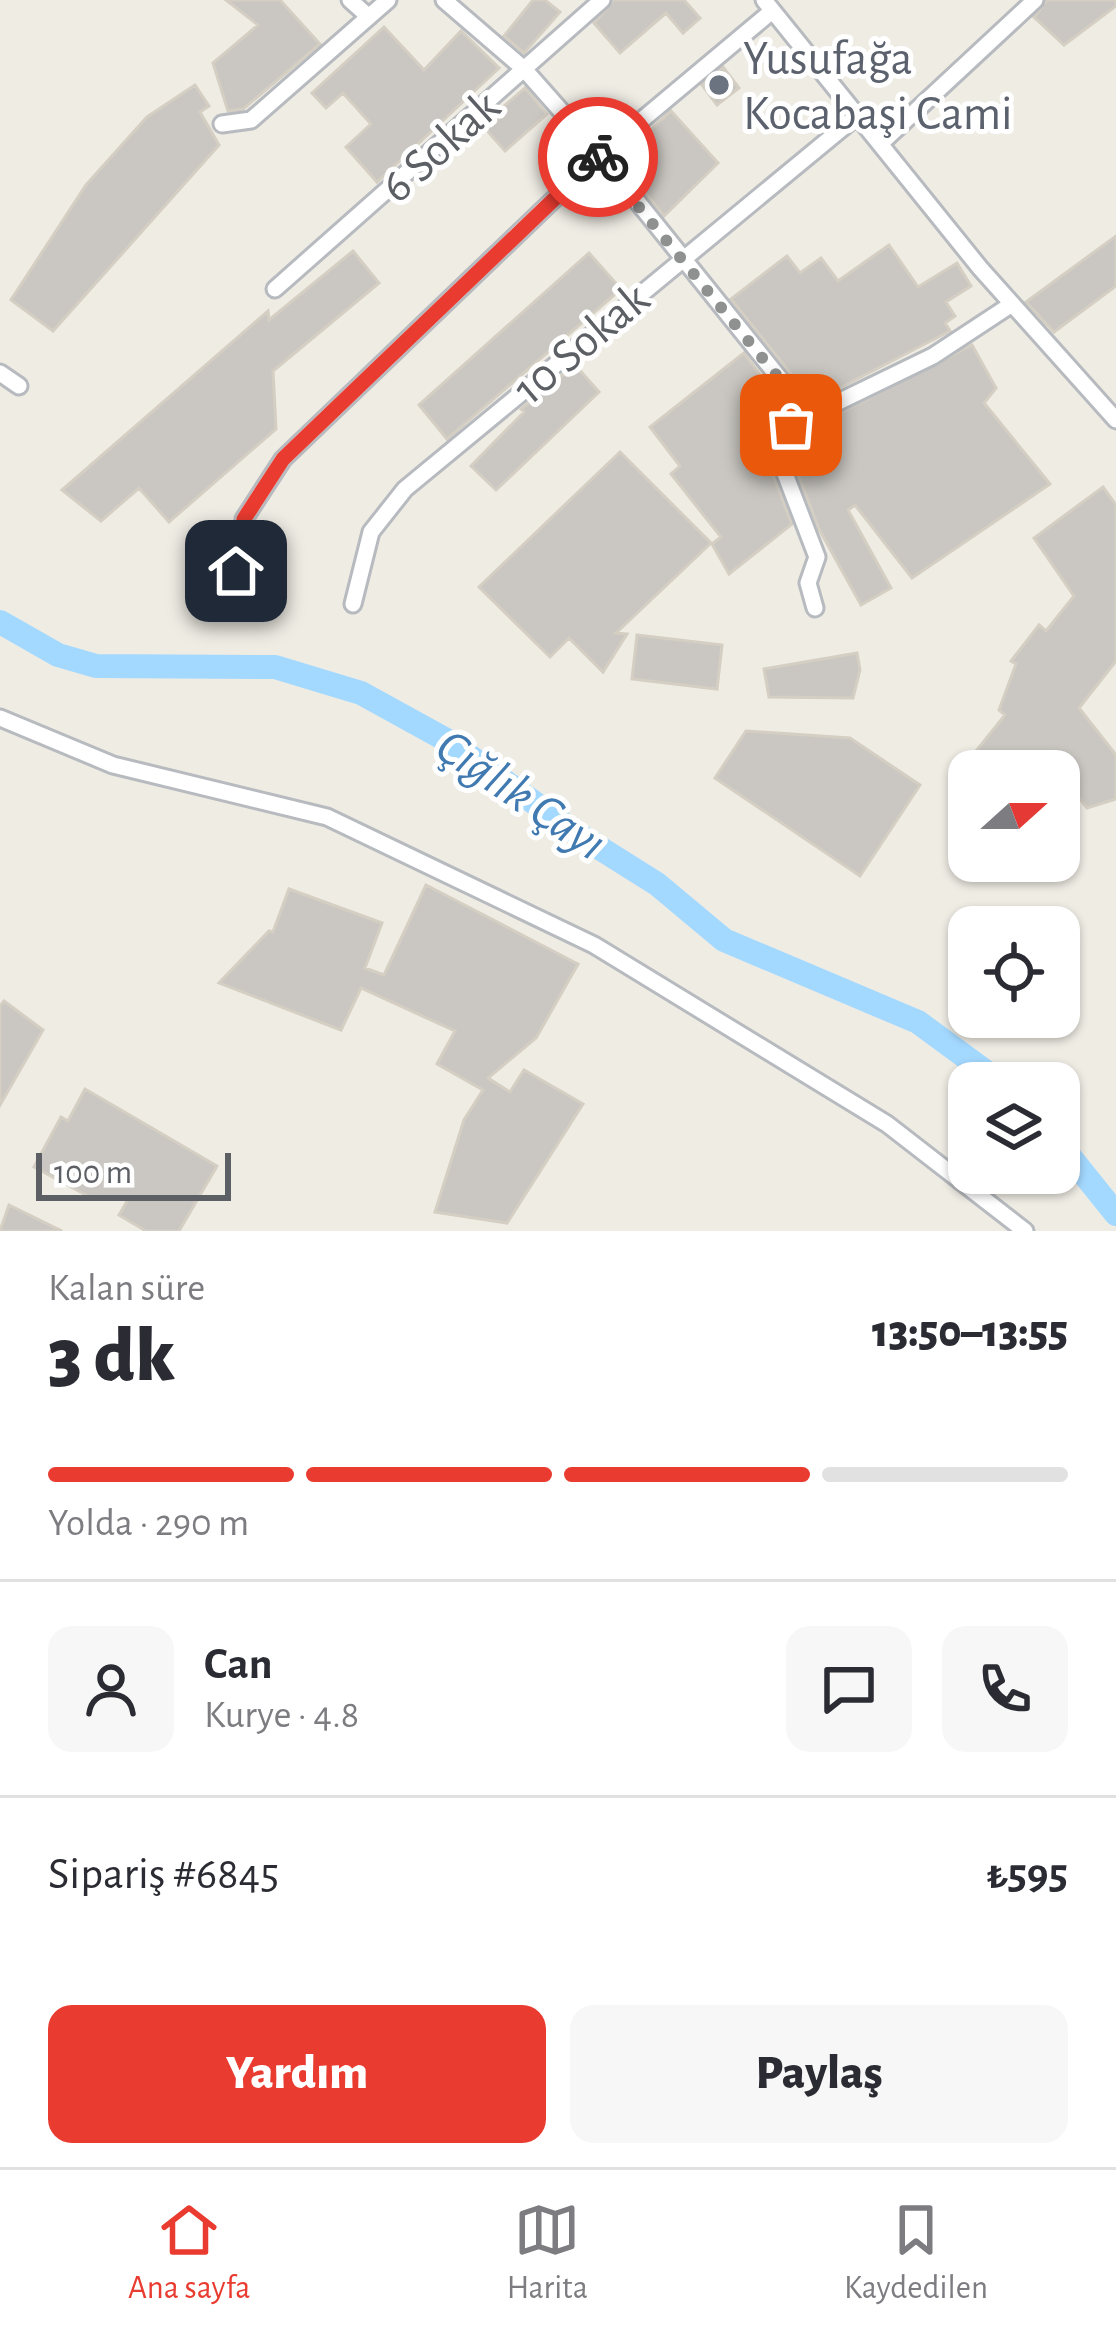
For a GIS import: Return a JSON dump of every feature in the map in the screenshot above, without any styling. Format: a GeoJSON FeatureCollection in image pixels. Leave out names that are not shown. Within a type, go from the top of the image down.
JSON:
{"type":"FeatureCollection","features":[{"type":"Feature","properties":{"kind":"street"},"geometry":{"type":"LineString","coordinates":[[350,0],[369,17]]}},
{"type":"Feature","properties":{"kind":"street"},"geometry":{"type":"LineString","coordinates":[[221,124],[251,120],[388,0]]}},
{"type":"Feature","properties":{"kind":"street"},"geometry":{"type":"LineString","coordinates":[[444,0],[524,69],[600,155],[809,415]]}},
{"type":"Feature","properties":{"kind":"street","name":"6 Sokak"},"geometry":{"type":"LineString","coordinates":[[275,290],[602,0]]}},
{"type":"Feature","properties":{"kind":"street"},"geometry":{"type":"LineString","coordinates":[[880,144],[1034,0]]}},
{"type":"Feature","properties":{"kind":"street"},"geometry":{"type":"LineString","coordinates":[[236,571],[244,519],[283,459],[600,155],[768,6],[1012,304],[1116,420]]}},
{"type":"Feature","properties":{"kind":"street","name":"10 Sokak"},"geometry":{"type":"LineString","coordinates":[[353,604],[370,532],[385,509],[682,256],[857,116]]}},
{"type":"Feature","properties":{"kind":"street"},"geometry":{"type":"LineString","coordinates":[[815,608],[808,583],[817,557],[776,450],[791,425],[933,356],[1012,304]]}},
{"type":"Feature","properties":{"kind":"street"},"geometry":{"type":"LineString","coordinates":[[0,373],[19,386]]}},
{"type":"Feature","properties":{"kind":"street"},"geometry":{"type":"LineString","coordinates":[[0,718],[153,777],[327,817],[594,945],[886,1124],[1025,1231]]}},
{"type":"Feature","properties":{"kind":"building"},"geometry":{"type":"Polygon","coordinates":[[[226,0],[280,0],[320,44],[243,109],[228,111],[213,63],[258,25],[226,0]]]}},
{"type":"Feature","properties":{"kind":"building"},"geometry":{"type":"Polygon","coordinates":[[[533,0],[545,0],[560,12],[524,53],[504,36],[533,0]]]}},
{"type":"Feature","properties":{"kind":"building"},"geometry":{"type":"Polygon","coordinates":[[[614,0],[684,0],[700,18],[683,33],[666,13],[620,53],[594,23],[614,0]]]}},
{"type":"Feature","properties":{"kind":"building"},"geometry":{"type":"Polygon","coordinates":[[[1047,0],[1116,0],[1116,6],[1064,45],[1034,17],[1047,0]]]}},
{"type":"Feature","properties":{"kind":"building"},"geometry":{"type":"Polygon","coordinates":[[[384,27],[424,70],[461,31],[499,68],[377,182],[346,147],[371,124],[343,93],[326,108],[312,93],[384,27]]]}},
{"type":"Feature","properties":{"kind":"building","name":"Yusufağa Kocabaşi Cami"},"geometry":{"type":"Polygon","coordinates":[[[723,67],[739,88],[717,105],[702,85],[723,67]]]}},
{"type":"Feature","properties":{"kind":"building"},"geometry":{"type":"Polygon","coordinates":[[[195,85],[209,106],[200,112],[219,145],[53,331],[11,300],[86,185],[147,117],[195,85]]]}},
{"type":"Feature","properties":{"kind":"building"},"geometry":{"type":"Polygon","coordinates":[[[525,88],[547,114],[505,151],[482,125],[525,88]]]}},
{"type":"Feature","properties":{"kind":"building"},"geometry":{"type":"Polygon","coordinates":[[[671,111],[718,163],[664,216],[619,159],[671,111]]]}},
{"type":"Feature","properties":{"kind":"building"},"geometry":{"type":"Polygon","coordinates":[[[1116,236],[1116,286],[1054,332],[1026,302],[1116,236]]]}},
{"type":"Feature","properties":{"kind":"building"},"geometry":{"type":"Polygon","coordinates":[[[889,245],[918,287],[957,263],[971,286],[946,302],[955,316],[945,323],[950,331],[820,398],[813,386],[805,391],[731,299],[787,256],[800,273],[821,258],[838,281],[889,245]]]}},
{"type":"Feature","properties":{"kind":"building"},"geometry":{"type":"Polygon","coordinates":[[[353,251],[379,283],[273,371],[276,429],[169,522],[139,488],[101,521],[62,490],[268,311],[269,320],[353,251]]]}},
{"type":"Feature","properties":{"kind":"building"},"geometry":{"type":"Polygon","coordinates":[[[589,253],[621,289],[447,439],[419,405],[589,253]]]}},
{"type":"Feature","properties":{"kind":"building"},"geometry":{"type":"Polygon","coordinates":[[[972,345],[996,388],[984,403],[1050,484],[912,578],[855,505],[848,510],[891,588],[861,605],[819,529],[789,451],[799,434],[972,345]]]}},
{"type":"Feature","properties":{"kind":"building"},"geometry":{"type":"Polygon","coordinates":[[[744,353],[788,413],[762,447],[792,524],[729,574],[712,544],[721,537],[671,474],[680,466],[650,427],[744,353]]]}},
{"type":"Feature","properties":{"kind":"building"},"geometry":{"type":"Polygon","coordinates":[[[575,365],[599,392],[496,490],[471,466],[524,412],[521,409],[575,365]]]}},
{"type":"Feature","properties":{"kind":"building"},"geometry":{"type":"Polygon","coordinates":[[[620,452],[711,543],[616,633],[627,634],[603,672],[569,638],[550,657],[479,587],[620,452]]]}},
{"type":"Feature","properties":{"kind":"building"},"geometry":{"type":"Polygon","coordinates":[[[1103,487],[1116,505],[1116,661],[1079,708],[1116,755],[1116,799],[1087,808],[1080,799],[1080,750],[977,750],[1005,715],[999,710],[1016,664],[1011,661],[1039,625],[1046,631],[1074,596],[1034,538],[1103,487]]]}},
{"type":"Feature","properties":{"kind":"building"},"geometry":{"type":"Polygon","coordinates":[[[637,635],[722,645],[717,689],[632,679],[637,635]]]}},
{"type":"Feature","properties":{"kind":"building"},"geometry":{"type":"Polygon","coordinates":[[[857,653],[860,670],[853,698],[769,697],[764,669],[857,653]]]}},
{"type":"Feature","properties":{"kind":"building"},"geometry":{"type":"Polygon","coordinates":[[[746,731],[850,738],[920,785],[860,876],[715,778],[746,731]]]}},
{"type":"Feature","properties":{"kind":"building"},"geometry":{"type":"Polygon","coordinates":[[[426,885],[578,964],[536,1038],[488,1078],[510,1092],[524,1070],[583,1104],[507,1223],[435,1212],[464,1120],[483,1090],[437,1064],[455,1031],[361,988],[341,1030],[219,983],[273,932],[289,889],[382,923],[365,968],[384,975],[426,885]]]}},
{"type":"Feature","properties":{"kind":"building"},"geometry":{"type":"Polygon","coordinates":[[[4,1001],[43,1030],[0,1105],[0,1006],[4,1001]]]}},
{"type":"Feature","properties":{"kind":"building"},"geometry":{"type":"Polygon","coordinates":[[[85,1089],[217,1166],[179,1231],[146,1231],[119,1215],[129,1198],[88,1196],[34,1167],[61,1117],[68,1121],[85,1089]]]}},
{"type":"Feature","properties":{"kind":"building"},"geometry":{"type":"Polygon","coordinates":[[[9,1205],[62,1231],[0,1231],[9,1205]]]}},
{"type":"Feature","properties":{"kind":"waterway","name":"Çığlık Çayı"},"geometry":{"type":"LineString","coordinates":[[0,622],[58,655],[96,666],[275,667],[361,693],[450,742],[579,835],[657,884],[724,940],[918,1022],[972,1062]]}},
{"type":"Feature","properties":{"kind":"waterway","name":"Çığlık Çayı"},"geometry":{"type":"LineString","coordinates":[[1080,1169],[1116,1214]]}},
{"type":"Feature","properties":{"kind":"way so far"},"geometry":{"type":"LineString","coordinates":[[598,157],[809,415],[791,425]]}},
{"type":"Feature","properties":{"kind":"place","name":"Yusufağa Kocabaşi Cami"},"geometry":{"type":"Point","coordinates":[719,85]}},
{"type":"Feature","properties":{"kind":"route"},"geometry":{"type":"LineString","coordinates":[[236,571],[244,519],[266,478],[598,157]]}}]}
